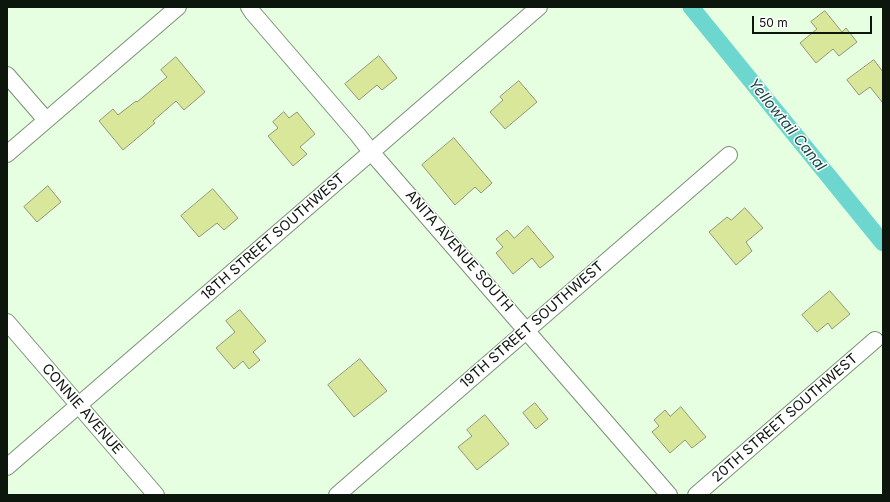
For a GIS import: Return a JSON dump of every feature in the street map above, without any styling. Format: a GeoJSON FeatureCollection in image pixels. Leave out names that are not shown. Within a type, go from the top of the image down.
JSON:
{"type":"FeatureCollection","features":[{"type":"Feature","properties":{"kind":"street"},"geometry":{"type":"LineString","coordinates":[[7,154],[178,7]]}},
{"type":"Feature","properties":{"kind":"street","name":"ANITA AVENUE SOUTH"},"geometry":{"type":"LineString","coordinates":[[249,7],[372,153],[669,495]]}},
{"type":"Feature","properties":{"kind":"street","name":"18TH STREET SOUTHWEST"},"geometry":{"type":"LineString","coordinates":[[7,467],[372,153],[539,7]]}},
{"type":"Feature","properties":{"kind":"street"},"geometry":{"type":"LineString","coordinates":[[7,75],[46,120]]}},
{"type":"Feature","properties":{"kind":"street","name":"19TH STREET SOUTHWEST"},"geometry":{"type":"LineString","coordinates":[[337,495],[526,329],[728,155]]}},
{"type":"Feature","properties":{"kind":"street","name":"CONNIE AVENUE"},"geometry":{"type":"LineString","coordinates":[[7,322],[156,495]]}},
{"type":"Feature","properties":{"kind":"street","name":"20TH STREET SOUTHWEST"},"geometry":{"type":"LineString","coordinates":[[696,495],[875,340]]}},
{"type":"Feature","properties":{"kind":"building"},"geometry":{"type":"Polygon","coordinates":[[[825,11],[842,32],[846,28],[857,42],[839,56],[833,49],[816,63],[800,43],[817,29],[811,22],[825,11]]]}},
{"type":"Feature","properties":{"kind":"building"},"geometry":{"type":"Polygon","coordinates":[[[379,56],[397,78],[382,90],[377,85],[359,100],[345,84],[379,56]]]}},
{"type":"Feature","properties":{"kind":"building"},"geometry":{"type":"Polygon","coordinates":[[[176,57],[205,92],[184,110],[176,101],[153,121],[155,123],[123,150],[99,121],[113,109],[118,115],[136,101],[137,102],[167,77],[161,70],[176,57]]]}},
{"type":"Feature","properties":{"kind":"building"},"geometry":{"type":"Polygon","coordinates":[[[874,60],[883,72],[883,103],[870,87],[859,95],[847,80],[874,60]]]}},
{"type":"Feature","properties":{"kind":"building"},"geometry":{"type":"Polygon","coordinates":[[[519,81],[537,102],[505,129],[490,112],[503,100],[500,97],[519,81]]]}},
{"type":"Feature","properties":{"kind":"building"},"geometry":{"type":"Polygon","coordinates":[[[284,112],[289,118],[297,112],[315,134],[300,147],[307,154],[293,166],[268,136],[278,128],[273,122],[284,112]]]}},
{"type":"Feature","properties":{"kind":"building"},"geometry":{"type":"Polygon","coordinates":[[[454,138],[492,183],[481,193],[475,187],[455,205],[422,165],[454,138]]]}},
{"type":"Feature","properties":{"kind":"building"},"geometry":{"type":"Polygon","coordinates":[[[48,186],[61,202],[37,222],[24,207],[48,186]]]}},
{"type":"Feature","properties":{"kind":"building"},"geometry":{"type":"Polygon","coordinates":[[[213,189],[238,218],[224,230],[217,223],[199,237],[181,216],[213,189]]]}},
{"type":"Feature","properties":{"kind":"building"},"geometry":{"type":"Polygon","coordinates":[[[745,208],[763,228],[746,242],[752,251],[736,265],[709,232],[727,217],[731,220],[745,208]]]}},
{"type":"Feature","properties":{"kind":"building"},"geometry":{"type":"Polygon","coordinates":[[[528,226],[554,257],[540,268],[532,258],[513,274],[496,253],[503,247],[496,239],[507,230],[514,238],[528,226]]]}},
{"type":"Feature","properties":{"kind":"building"},"geometry":{"type":"Polygon","coordinates":[[[830,291],[850,314],[832,329],[828,323],[817,332],[802,315],[830,291]]]}},
{"type":"Feature","properties":{"kind":"building"},"geometry":{"type":"Polygon","coordinates":[[[240,310],[266,341],[253,352],[260,360],[249,369],[243,361],[234,369],[216,348],[235,332],[226,321],[240,310]]]}},
{"type":"Feature","properties":{"kind":"building"},"geometry":{"type":"Polygon","coordinates":[[[360,359],[387,391],[354,417],[328,385],[360,359]]]}},
{"type":"Feature","properties":{"kind":"building"},"geometry":{"type":"Polygon","coordinates":[[[535,403],[548,419],[536,429],[523,413],[535,403]]]}},
{"type":"Feature","properties":{"kind":"building"},"geometry":{"type":"Polygon","coordinates":[[[681,407],[706,437],[692,448],[685,440],[670,453],[652,432],[659,426],[654,420],[665,410],[670,416],[681,407]]]}},
{"type":"Feature","properties":{"kind":"building"},"geometry":{"type":"Polygon","coordinates":[[[485,415],[509,444],[477,470],[458,447],[472,436],[467,430],[485,415]]]}},
{"type":"Feature","properties":{"kind":"waterway","name":"Yellowtail Canal"},"geometry":{"type":"LineString","coordinates":[[691,7],[883,243]]}}]}
